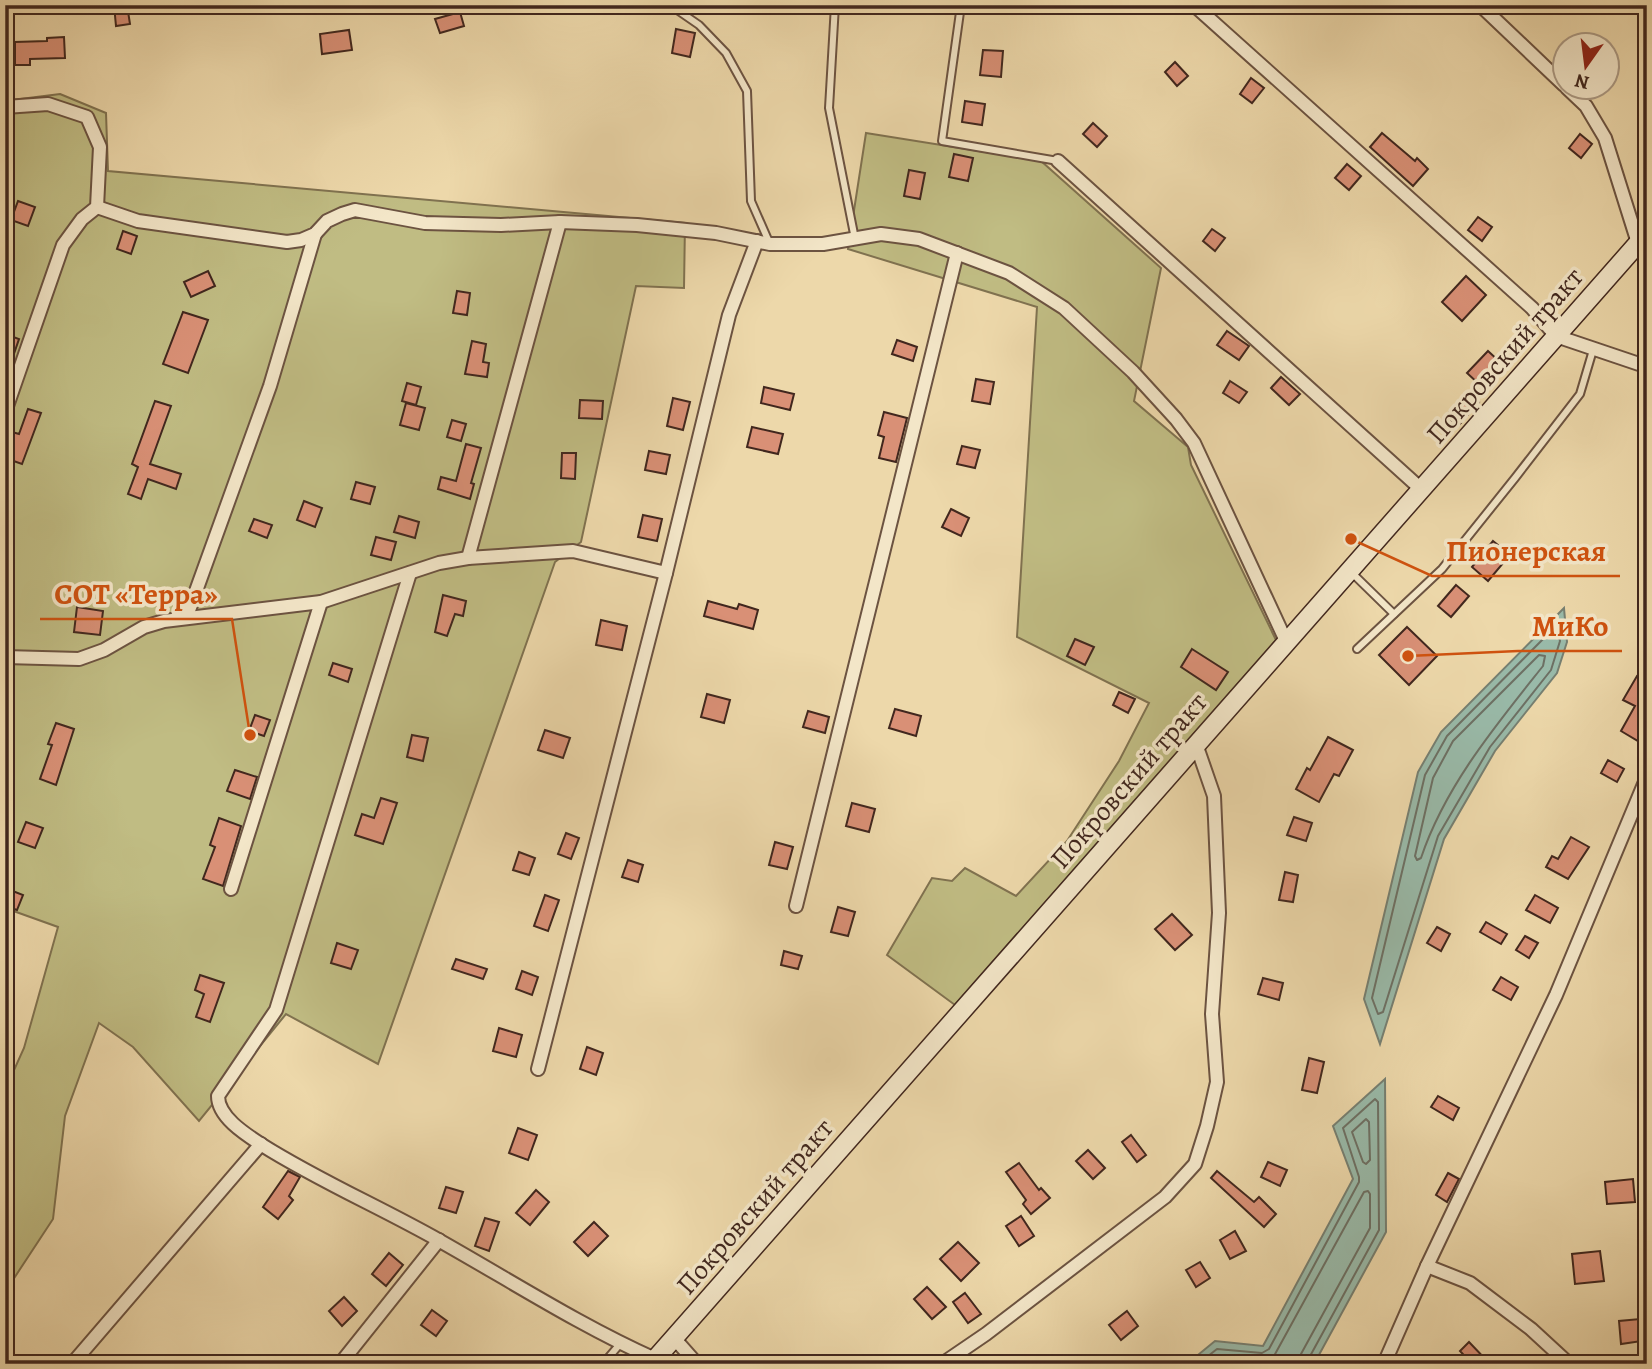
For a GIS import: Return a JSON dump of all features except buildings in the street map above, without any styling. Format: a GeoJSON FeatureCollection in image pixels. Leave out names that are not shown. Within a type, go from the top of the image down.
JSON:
{"type":"FeatureCollection","features":[{"type":"Feature","properties":{"kind":"main road","name":"Покровский тракт"},"geometry":{"type":"LineString","coordinates":[[653,1362],[1642,238]]}},
{"type":"Feature","properties":{"kind":"street"},"geometry":{"type":"LineString","coordinates":[[1194,5],[1532,309],[1556,336],[1639,364],[1647,360]]}},
{"type":"Feature","properties":{"kind":"street"},"geometry":{"type":"LineString","coordinates":[[1480,5],[1550,71]]}},
{"type":"Feature","properties":{"kind":"street"},"geometry":{"type":"LineString","coordinates":[[1582,102],[1605,138],[1642,238]]}},
{"type":"Feature","properties":{"kind":"street"},"geometry":{"type":"LineString","coordinates":[[5,107],[48,104],[87,117],[100,147],[97,207],[82,219],[63,245],[5,412]]}},
{"type":"Feature","properties":{"kind":"street"},"geometry":{"type":"LineString","coordinates":[[1058,162],[1421,489]]}},
{"type":"Feature","properties":{"kind":"street"},"geometry":{"type":"LineString","coordinates":[[97,207],[138,221],[276,241],[300,240],[315,234],[327,221],[355,211],[425,223],[501,225],[560,222],[637,225],[716,233],[764,242],[823,244],[881,234],[919,239],[1009,273],[1064,308],[1116,355],[1176,419],[1194,443],[1286,641]]}},
{"type":"Feature","properties":{"kind":"street"},"geometry":{"type":"LineString","coordinates":[[468,558],[560,222]]}},
{"type":"Feature","properties":{"kind":"street"},"geometry":{"type":"LineString","coordinates":[[187,616],[270,386],[315,234]]}},
{"type":"Feature","properties":{"kind":"street"},"geometry":{"type":"LineString","coordinates":[[538,1069],[666,573],[729,315],[764,242]]}},
{"type":"Feature","properties":{"kind":"street"},"geometry":{"type":"LineString","coordinates":[[796,906],[957,253]]}},
{"type":"Feature","properties":{"kind":"street"},"geometry":{"type":"LineString","coordinates":[[5,657],[79,659],[104,650],[144,627],[187,616],[321,602],[439,563],[468,558],[573,551],[666,573]]}},
{"type":"Feature","properties":{"kind":"street"},"geometry":{"type":"LineString","coordinates":[[410,573],[276,1010],[218,1096],[218,1105],[223,1114],[261,1144],[439,1240],[653,1362]]}},
{"type":"Feature","properties":{"kind":"street"},"geometry":{"type":"LineString","coordinates":[[231,889],[321,602]]}},
{"type":"Feature","properties":{"kind":"street"},"geometry":{"type":"LineString","coordinates":[[942,1364],[986,1334],[1166,1197],[1195,1164],[1217,1082],[1212,1014],[1219,913],[1214,796],[1196,744]]}},
{"type":"Feature","properties":{"kind":"street"},"geometry":{"type":"LineString","coordinates":[[1384,1364],[1427,1266],[1556,995],[1647,777]]}},
{"type":"Feature","properties":{"kind":"street"},"geometry":{"type":"LineString","coordinates":[[72,1364],[261,1144]]}},
{"type":"Feature","properties":{"kind":"street"},"geometry":{"type":"LineString","coordinates":[[340,1364],[439,1240]]}},
{"type":"Feature","properties":{"kind":"street"},"geometry":{"type":"LineString","coordinates":[[1427,1266],[1470,1283],[1531,1329],[1569,1364]]}},
{"type":"Feature","properties":{"kind":"street"},"geometry":{"type":"LineString","coordinates":[[674,1338],[697,1364]]}},
{"type":"Feature","properties":{"kind":"lane"},"geometry":{"type":"LineString","coordinates":[[670,5],[699,25],[726,53],[747,91],[751,201],[764,242]]}},
{"type":"Feature","properties":{"kind":"lane"},"geometry":{"type":"LineString","coordinates":[[835,5],[829,108],[855,239]]}},
{"type":"Feature","properties":{"kind":"lane"},"geometry":{"type":"LineString","coordinates":[[961,5],[942,141],[1058,162]]}},
{"type":"Feature","properties":{"kind":"lane"},"geometry":{"type":"LineString","coordinates":[[1357,649],[1442,569],[1580,394],[1593,350]]}},
{"type":"Feature","properties":{"kind":"lane"},"geometry":{"type":"LineString","coordinates":[[1349,570],[1394,614]]}},
{"type":"Feature","properties":{"kind":"lane"},"geometry":{"type":"LineString","coordinates":[[603,1364],[620,1344]]}},
{"type":"Feature","properties":{"kind":"shaded area"},"geometry":{"type":"Polygon","coordinates":[[[60,94],[106,113],[108,171],[685,223],[684,288],[636,286],[581,542],[555,562],[378,1064],[286,1014],[199,1121],[133,1047],[99,1023],[65,1116],[53,1219],[5,1292],[5,1090],[24,1048],[58,927],[5,908],[5,101],[60,94]]]}},
{"type":"Feature","properties":{"kind":"shaded area"},"geometry":{"type":"Polygon","coordinates":[[[866,133],[1041,161],[1161,268],[1134,401],[1188,447],[1191,465],[1276,640],[955,1005],[887,955],[932,878],[952,881],[965,868],[1016,896],[1067,841],[1119,761],[1149,703],[1017,637],[1037,307],[848,249],[866,133]]]}},
{"type":"Feature","properties":{"kind":"water"},"geometry":{"type":"Polygon","coordinates":[[[1564,608],[1567,642],[1557,673],[1495,751],[1444,839],[1380,1044],[1364,999],[1418,772],[1441,732],[1564,608]]]}},
{"type":"Feature","properties":{"kind":"water"},"geometry":{"type":"Polygon","coordinates":[[[1385,1079],[1386,1232],[1314,1364],[1187,1364],[1215,1341],[1263,1346],[1353,1179],[1333,1126],[1385,1079]]]}},
{"type":"Feature","properties":{"kind":"place","name":"Пионерская"},"geometry":{"type":"Point","coordinates":[1351,539]}},
{"type":"Feature","properties":{"kind":"place","name":"МиКо"},"geometry":{"type":"Point","coordinates":[1408,656]}},
{"type":"Feature","properties":{"kind":"place","name":"СОТ «Терра»"},"geometry":{"type":"Point","coordinates":[250,735]}}]}
